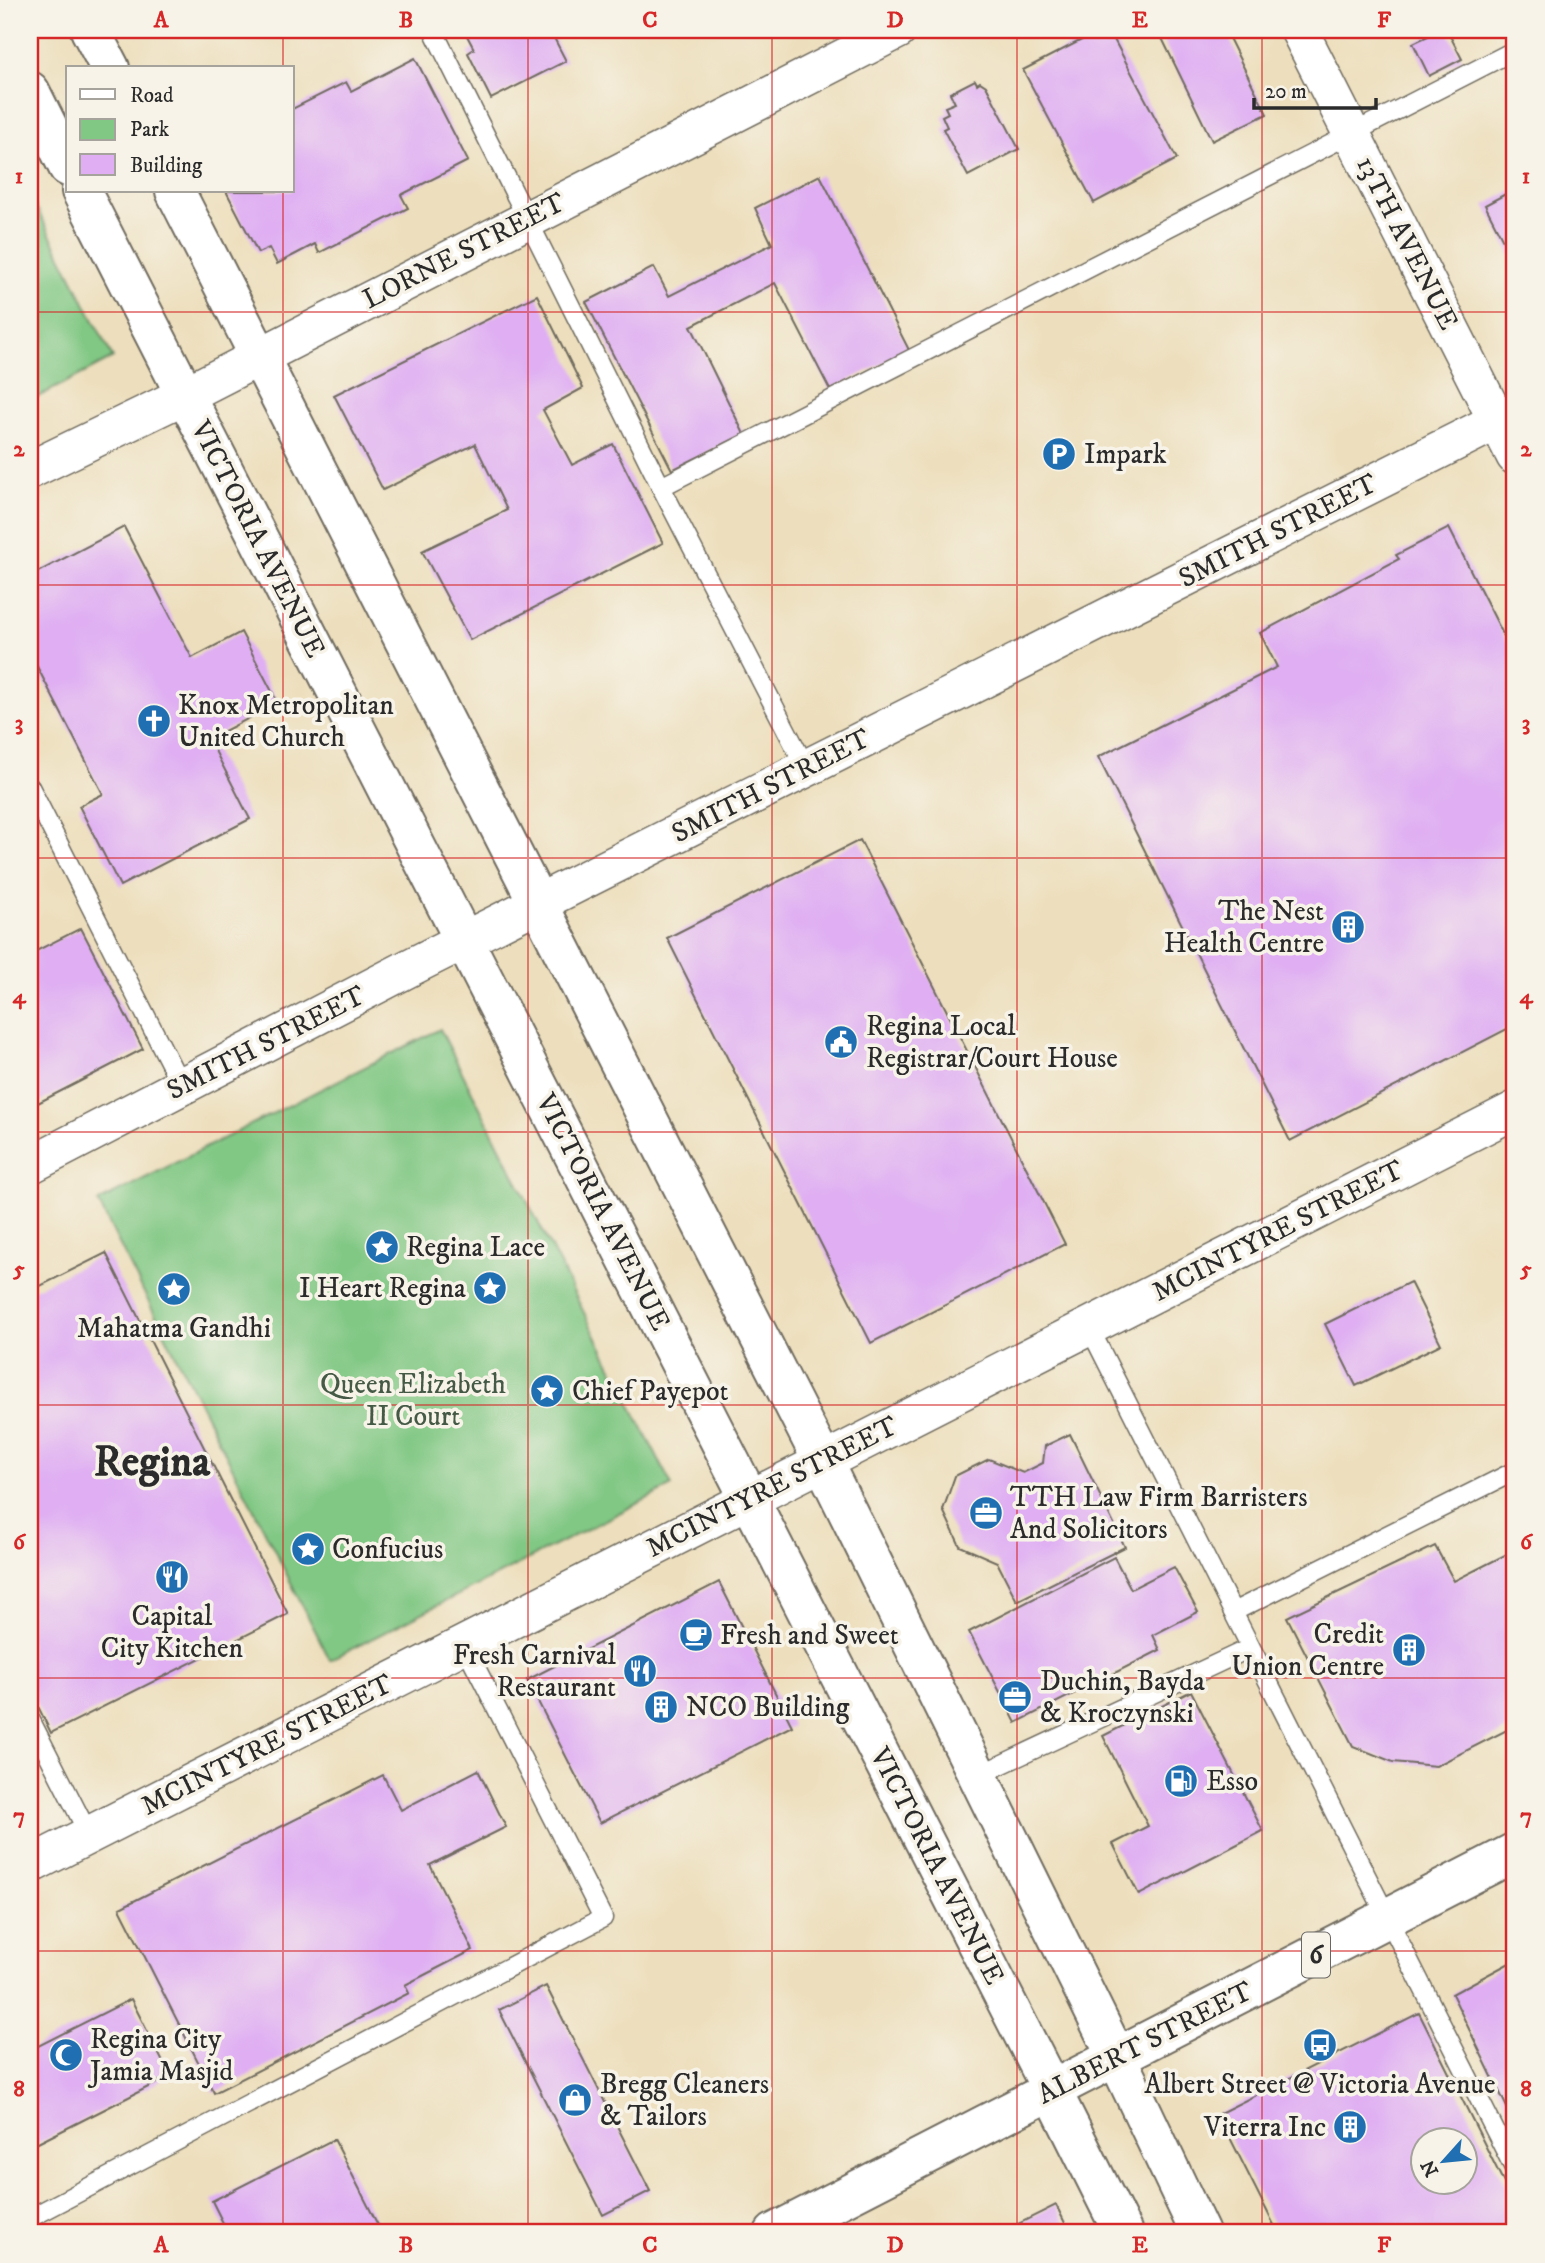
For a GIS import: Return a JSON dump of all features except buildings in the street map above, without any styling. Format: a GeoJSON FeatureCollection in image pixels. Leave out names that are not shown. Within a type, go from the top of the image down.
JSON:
{"type":"FeatureCollection","features":[{"type":"Feature","properties":{"kind":"main road"},"geometry":{"type":"LineString","coordinates":[[90,30],[109,66]]}},
{"type":"Feature","properties":{"kind":"main road"},"geometry":{"type":"LineString","coordinates":[[30,91],[66,163]]}},
{"type":"Feature","properties":{"kind":"main road","name":"VICTORIA AVENUE"},"geometry":{"type":"LineString","coordinates":[[81,192],[1124,2233]]}},
{"type":"Feature","properties":{"kind":"main road"},"geometry":{"type":"LineString","coordinates":[[176,192],[261,355],[823,1462],[1117,2057],[1200,2233]]}},
{"type":"Feature","properties":{"kind":"main road","name":"ALBERT STREET"},"geometry":{"type":"LineString","coordinates":[[774,2233],[1515,1852]]}},
{"type":"Feature","properties":{"kind":"street","name":"LORNE STREET"},"geometry":{"type":"LineString","coordinates":[[30,470],[185,395],[898,30]]}},
{"type":"Feature","properties":{"kind":"street","name":"13TH AVENUE"},"geometry":{"type":"LineString","coordinates":[[1299,30],[1351,133],[1506,416],[1515,456]]}},
{"type":"Feature","properties":{"kind":"street","name":"SMITH STREET"},"geometry":{"type":"LineString","coordinates":[[30,1165],[539,903],[1506,416]]}},
{"type":"Feature","properties":{"kind":"street","name":"MCINTYRE STREET"},"geometry":{"type":"LineString","coordinates":[[30,1865],[1515,1110]]}},
{"type":"Feature","properties":{"kind":"lane"},"geometry":{"type":"LineString","coordinates":[[433,30],[661,486],[806,768]]}},
{"type":"Feature","properties":{"kind":"lane"},"geometry":{"type":"LineString","coordinates":[[661,486],[1238,194],[1515,50]]}},
{"type":"Feature","properties":{"kind":"lane"},"geometry":{"type":"LineString","coordinates":[[30,787],[36,814],[182,1087]]}},
{"type":"Feature","properties":{"kind":"lane"},"geometry":{"type":"LineString","coordinates":[[1089,1327],[1515,2170]]}},
{"type":"Feature","properties":{"kind":"lane"},"geometry":{"type":"LineString","coordinates":[[1233,1612],[1515,1471]]}},
{"type":"Feature","properties":{"kind":"lane"},"geometry":{"type":"LineString","coordinates":[[30,2218],[603,1918],[464,1644]]}},
{"type":"Feature","properties":{"kind":"lane"},"geometry":{"type":"LineString","coordinates":[[977,1776],[1250,1648]]}},
{"type":"Feature","properties":{"kind":"lane"},"geometry":{"type":"LineString","coordinates":[[30,1719],[89,1835]]}},
{"type":"Feature","properties":{"kind":"green space"},"geometry":{"type":"Polygon","coordinates":[[[30,195],[113,358],[30,401],[30,195]]]}},
{"type":"Feature","properties":{"kind":"green space","name":"Queen Elizabeth II Court"},"geometry":{"type":"Polygon","coordinates":[[[440,1029],[672,1486],[330,1660],[98,1202],[440,1029]]]}},
{"type":"Feature","properties":{"kind":"place","name":"Impark"},"geometry":{"type":"Point","coordinates":[1059,454]}},
{"type":"Feature","properties":{"kind":"place","name":"Knox Metropolitan United Church"},"geometry":{"type":"Point","coordinates":[154,721]}},
{"type":"Feature","properties":{"kind":"place","name":"The Nest Health Centre"},"geometry":{"type":"Point","coordinates":[1348,927]}},
{"type":"Feature","properties":{"kind":"place","name":"Regina Local Registrar/Court House"},"geometry":{"type":"Point","coordinates":[841,1042]}},
{"type":"Feature","properties":{"kind":"place","name":"Regina Lace"},"geometry":{"type":"Point","coordinates":[382,1247]}},
{"type":"Feature","properties":{"kind":"place","name":"I Heart Regina"},"geometry":{"type":"Point","coordinates":[490,1288]}},
{"type":"Feature","properties":{"kind":"place","name":"Mahatma Gandhi"},"geometry":{"type":"Point","coordinates":[174,1289]}},
{"type":"Feature","properties":{"kind":"place","name":"Chief Payepot"},"geometry":{"type":"Point","coordinates":[547,1391]}},
{"type":"Feature","properties":{"kind":"place","name":"TTH Law Firm Barristers And Solicitors"},"geometry":{"type":"Point","coordinates":[986,1513]}},
{"type":"Feature","properties":{"kind":"place","name":"Confucius"},"geometry":{"type":"Point","coordinates":[308,1549]}},
{"type":"Feature","properties":{"kind":"place","name":"Capital City Kitchen"},"geometry":{"type":"Point","coordinates":[172,1577]}},
{"type":"Feature","properties":{"kind":"place","name":"Fresh and Sweet"},"geometry":{"type":"Point","coordinates":[696,1635]}},
{"type":"Feature","properties":{"kind":"place","name":"Credit Union Centre"},"geometry":{"type":"Point","coordinates":[1409,1650]}},
{"type":"Feature","properties":{"kind":"place","name":"Fresh Carnival Restaurant"},"geometry":{"type":"Point","coordinates":[640,1671]}},
{"type":"Feature","properties":{"kind":"place","name":"Duchin, Bayda & Kroczynski"},"geometry":{"type":"Point","coordinates":[1015,1697]}},
{"type":"Feature","properties":{"kind":"place","name":"NCO Building"},"geometry":{"type":"Point","coordinates":[661,1707]}},
{"type":"Feature","properties":{"kind":"place","name":"Esso"},"geometry":{"type":"Point","coordinates":[1181,1781]}},
{"type":"Feature","properties":{"kind":"place","name":"Albert Street @ Victoria Avenue"},"geometry":{"type":"Point","coordinates":[1320,2045]}},
{"type":"Feature","properties":{"kind":"place","name":"Regina City Jamia Masjid"},"geometry":{"type":"Point","coordinates":[66,2055]}},
{"type":"Feature","properties":{"kind":"place","name":"Bregg Cleaners & Tailors"},"geometry":{"type":"Point","coordinates":[575,2100]}},
{"type":"Feature","properties":{"kind":"place","name":"Viterra Inc"},"geometry":{"type":"Point","coordinates":[1350,2127]}},
{"type":"Feature","properties":{"kind":"district","name":"Regina"},"geometry":{"type":"Point","coordinates":[152,1463]}}]}
